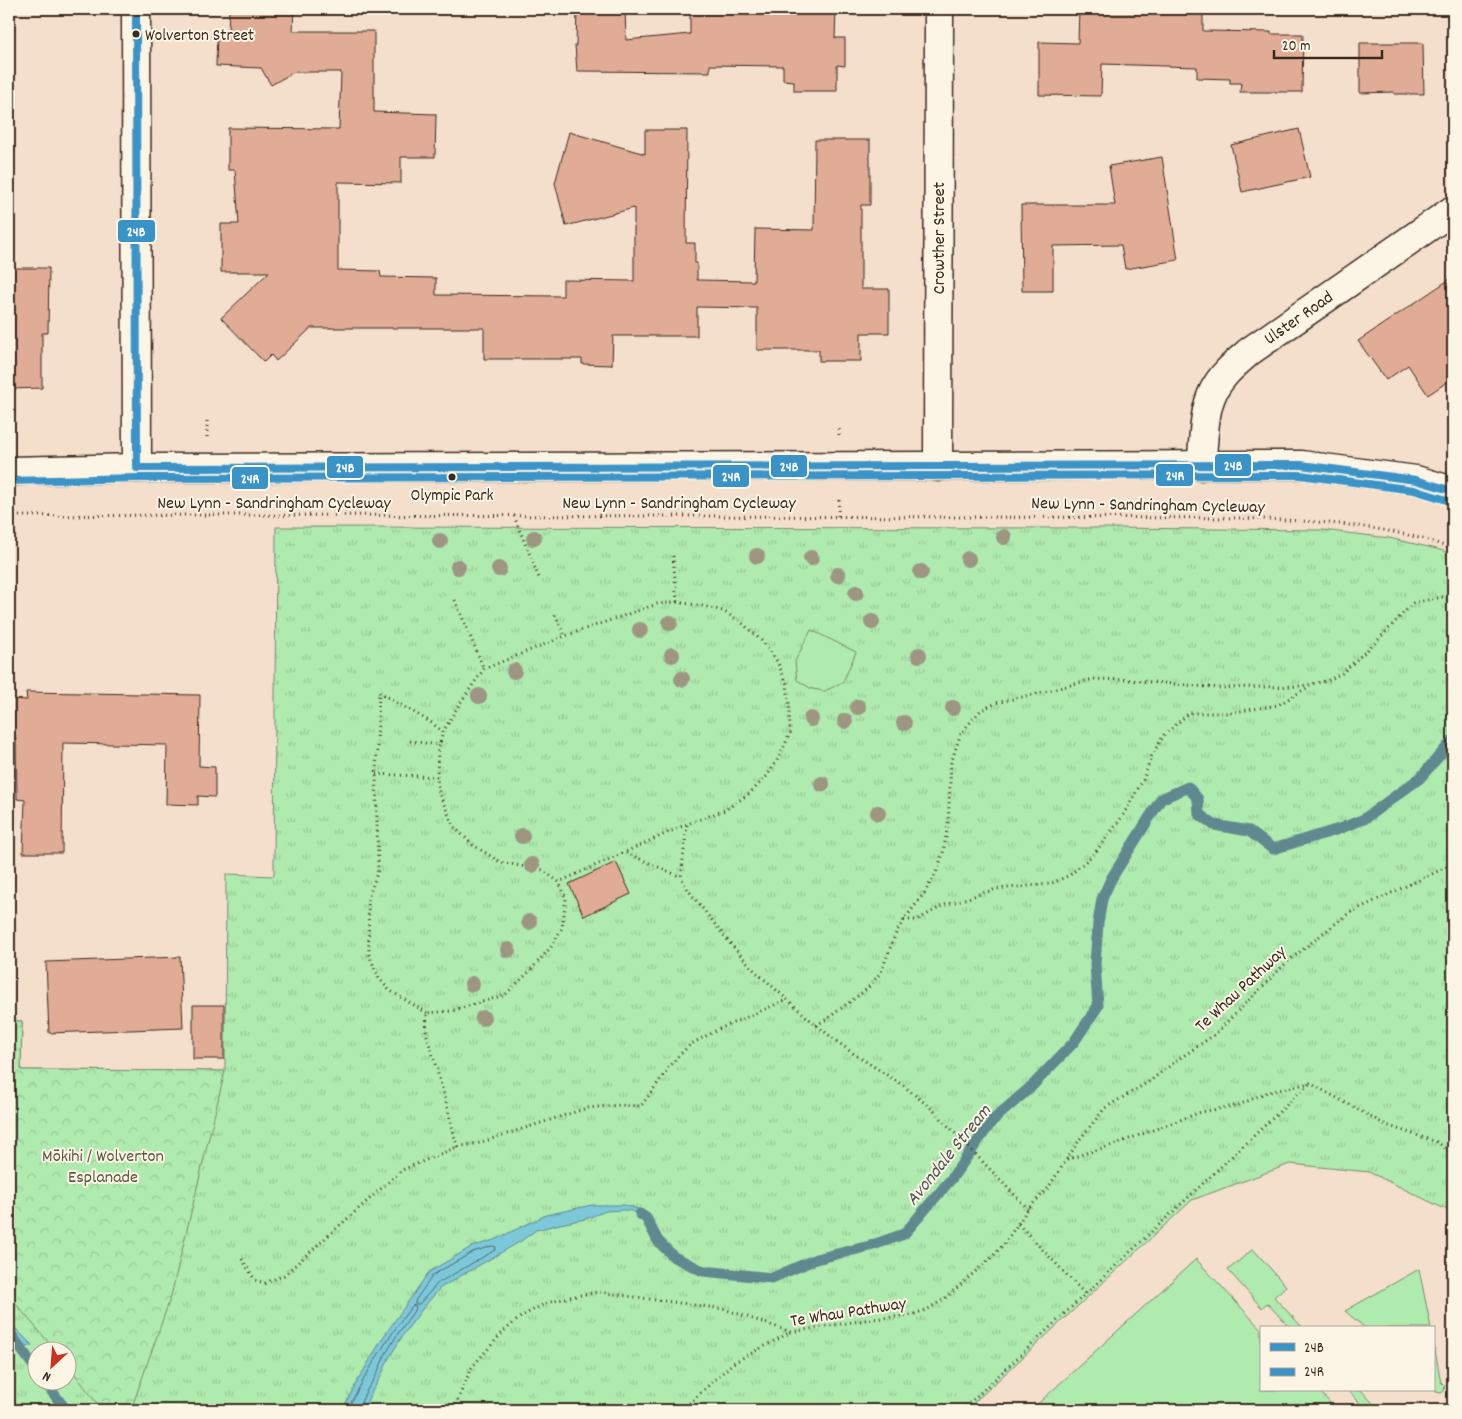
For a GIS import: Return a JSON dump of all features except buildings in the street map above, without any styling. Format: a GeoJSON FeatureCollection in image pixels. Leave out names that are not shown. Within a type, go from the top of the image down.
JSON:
{"type":"FeatureCollection","features":[{"type":"Feature","properties":{"kind":"main road"},"geometry":{"type":"LineString","coordinates":[[136,9],[137,468]]}},
{"type":"Feature","properties":{"kind":"main road","name":"Crowther Street"},"geometry":{"type":"LineString","coordinates":[[938,466],[939,9]]}},
{"type":"Feature","properties":{"kind":"main road","name":"Ulster Road"},"geometry":{"type":"LineString","coordinates":[[1202,466],[1208,407],[1213,392],[1227,371],[1250,351],[1453,210]]}},
{"type":"Feature","properties":{"kind":"main road"},"geometry":{"type":"LineString","coordinates":[[9,471],[137,468],[1301,465],[1416,480],[1453,491]]}},
{"type":"Feature","properties":{"kind":"path"},"geometry":{"type":"LineString","coordinates":[[838,516],[839,508]]}},
{"type":"Feature","properties":{"kind":"path","name":"New Lynn - Sandringham Cycleway"},"geometry":{"type":"LineString","coordinates":[[9,516],[1188,517],[1320,522],[1418,538],[1453,549]]}},
{"type":"Feature","properties":{"kind":"path"},"geometry":{"type":"LineString","coordinates":[[514,516],[539,578]]}},
{"type":"Feature","properties":{"kind":"path"},"geometry":{"type":"LineString","coordinates":[[673,556],[678,602]]}},
{"type":"Feature","properties":{"kind":"path"},"geometry":{"type":"LineString","coordinates":[[816,1025],[867,989],[881,972],[896,933],[936,873],[943,853],[948,825],[951,764],[961,734],[981,710],[999,702],[1094,680],[1130,680],[1219,688],[1302,686],[1326,681],[1342,673],[1414,603],[1442,597],[1453,602]]}},
{"type":"Feature","properties":{"kind":"path"},"geometry":{"type":"LineString","coordinates":[[455,600],[484,669]]}},
{"type":"Feature","properties":{"kind":"path"},"geometry":{"type":"LineString","coordinates":[[443,732],[432,723],[379,692],[376,774],[378,870],[368,899],[369,955],[380,978],[390,990],[427,1013],[451,1011],[505,995],[551,947],[562,928],[566,898],[559,882],[542,870],[500,862],[473,845],[454,827],[439,793],[437,777],[439,745],[443,732],[460,703],[484,669],[565,636],[657,604],[678,602],[723,611],[741,622],[762,641],[777,661],[787,684],[789,703],[790,733],[781,754],[767,776],[750,793],[725,810],[687,824],[559,882]]}},
{"type":"Feature","properties":{"kind":"path"},"geometry":{"type":"LineString","coordinates":[[555,615],[565,636]]}},
{"type":"Feature","properties":{"kind":"path"},"geometry":{"type":"LineString","coordinates":[[904,920],[917,920],[942,906],[996,889],[1050,884],[1070,875],[1094,854],[1122,817],[1143,780],[1152,755],[1164,735],[1189,713],[1228,712],[1278,705],[1315,683]]}},
{"type":"Feature","properties":{"kind":"path"},"geometry":{"type":"LineString","coordinates":[[410,741],[439,745]]}},
{"type":"Feature","properties":{"kind":"path"},"geometry":{"type":"LineString","coordinates":[[376,774],[437,777]]}},
{"type":"Feature","properties":{"kind":"path"},"geometry":{"type":"LineString","coordinates":[[680,877],[687,824]]}},
{"type":"Feature","properties":{"kind":"path"},"geometry":{"type":"LineString","coordinates":[[626,853],[680,877],[729,942],[755,971],[816,1025],[851,1052],[904,1086],[933,1110],[1028,1209]]}},
{"type":"Feature","properties":{"kind":"path","name":"Te Whau Pathway"},"geometry":{"type":"LineString","coordinates":[[682,1410],[733,1363],[791,1332],[841,1323],[912,1315],[928,1309],[943,1300],[1004,1244],[1028,1209],[1048,1188],[1080,1139],[1105,1108],[1150,1081],[1176,1060],[1214,1035],[1287,962],[1349,913],[1453,864]]}},
{"type":"Feature","properties":{"kind":"path"},"geometry":{"type":"LineString","coordinates":[[242,1259],[255,1280],[265,1283],[284,1275],[402,1170],[457,1148],[480,1143],[587,1108],[620,1105],[641,1106],[677,1057],[690,1044],[786,1000]]}},
{"type":"Feature","properties":{"kind":"path"},"geometry":{"type":"LineString","coordinates":[[427,1013],[426,1032],[457,1148]]}},
{"type":"Feature","properties":{"kind":"path"},"geometry":{"type":"LineString","coordinates":[[962,1410],[1310,1083]]}},
{"type":"Feature","properties":{"kind":"path"},"geometry":{"type":"LineString","coordinates":[[1067,1159],[1113,1145],[1201,1112],[1239,1105],[1266,1093],[1310,1083],[1386,1125],[1437,1142],[1453,1154]]}},
{"type":"Feature","properties":{"kind":"path"},"geometry":{"type":"LineString","coordinates":[[1018,1224],[1086,1295]]}},
{"type":"Feature","properties":{"kind":"path"},"geometry":{"type":"LineString","coordinates":[[455,1410],[458,1398],[472,1367],[504,1331],[522,1316],[544,1304],[570,1297],[598,1292],[724,1309],[791,1332]]}},
{"type":"Feature","properties":{"kind":"green space","name":"Olympic Park"},"geometry":{"type":"Polygon","coordinates":[[[276,527],[1323,530],[1389,538],[1437,549],[1453,554],[1453,1089],[1451,1091],[1453,1094],[1453,1213],[1369,1172],[1290,1164],[1192,1200],[966,1410],[9,1410],[9,1021],[22,1021],[21,1070],[225,1071],[226,874],[274,876],[276,527]]]}},
{"type":"Feature","properties":{"kind":"green space"},"geometry":{"type":"Polygon","coordinates":[[[811,630],[856,652],[843,682],[825,691],[812,689],[797,680],[795,661],[811,630]]]}},
{"type":"Feature","properties":{"kind":"green space","name":"Mōkihi / Wolverton Esplanade"},"geometry":{"type":"Polygon","coordinates":[[[9,1021],[22,1021],[21,1070],[225,1071],[171,1296],[131,1410],[102,1410],[78,1378],[78,1342],[48,1342],[9,1296],[9,1021]]]}},
{"type":"Feature","properties":{"kind":"green space"},"geometry":{"type":"Polygon","coordinates":[[[1253,1249],[1286,1286],[1274,1297],[1301,1326],[1288,1326],[1267,1303],[1262,1308],[1228,1270],[1253,1249]]]}},
{"type":"Feature","properties":{"kind":"green space"},"geometry":{"type":"Polygon","coordinates":[[[1196,1259],[1260,1328],[1260,1392],[1320,1392],[1337,1410],[1031,1410],[1196,1259]]]}},
{"type":"Feature","properties":{"kind":"green space"},"geometry":{"type":"Polygon","coordinates":[[[1419,1269],[1431,1326],[1363,1326],[1345,1311],[1419,1269]]]}},
{"type":"Feature","properties":{"kind":"green space"},"geometry":{"type":"Polygon","coordinates":[[[1434,1345],[1441,1382],[1445,1386],[1444,1391],[1441,1393],[1436,1392],[1434,1387],[1434,1345]]]}},
{"type":"Feature","properties":{"kind":"green space"},"geometry":{"type":"Polygon","coordinates":[[[1350,1392],[1363,1392],[1379,1410],[1366,1410],[1350,1392]]]}},
{"type":"Feature","properties":{"kind":"water"},"geometry":{"type":"Polygon","coordinates":[[[592,1205],[625,1205],[641,1210],[651,1221],[649,1227],[637,1214],[631,1211],[606,1211],[585,1219],[536,1230],[521,1241],[440,1288],[403,1335],[389,1358],[363,1410],[342,1410],[384,1336],[429,1272],[471,1247],[494,1240],[546,1215],[592,1205]]]}},
{"type":"Feature","properties":{"kind":"water"},"geometry":{"type":"Polygon","coordinates":[[[9,1319],[11,1324],[29,1342],[28,1347],[12,1355],[9,1352],[9,1319]]]}},
{"type":"Feature","properties":{"kind":"waterway","name":"Avondale Stream"},"geometry":{"type":"LineString","coordinates":[[640,1214],[646,1218],[658,1241],[674,1257],[703,1271],[772,1278],[816,1259],[870,1246],[904,1234],[952,1178],[992,1121],[1033,1085],[1074,1042],[1098,1006],[1095,964],[1102,899],[1111,879],[1161,799],[1188,787],[1198,799],[1199,814],[1214,825],[1249,831],[1273,849],[1339,829],[1364,819],[1420,778],[1453,740]]}},
{"type":"Feature","properties":{"kind":"waterway"},"geometry":{"type":"LineString","coordinates":[[9,1332],[28,1358]]}},
{"type":"Feature","properties":{"kind":"waterway"},"geometry":{"type":"LineString","coordinates":[[52,1392],[66,1410]]}},
{"type":"Feature","properties":{"kind":"transit line","name":"24B"},"geometry":{"type":"LineString","coordinates":[[136,9],[137,468],[1301,465],[1416,480],[1453,491]]}},
{"type":"Feature","properties":{"kind":"transit line","name":"24R"},"geometry":{"type":"LineString","coordinates":[[9,481],[137,478],[1300,475],[1414,490],[1450,501]]}},
{"type":"Feature","properties":{"kind":"place","name":"Wolverton Street"},"geometry":{"type":"Point","coordinates":[136,34]}},
{"type":"Feature","properties":{"kind":"place","name":"Olympic Park"},"geometry":{"type":"Point","coordinates":[452,477]}}]}
